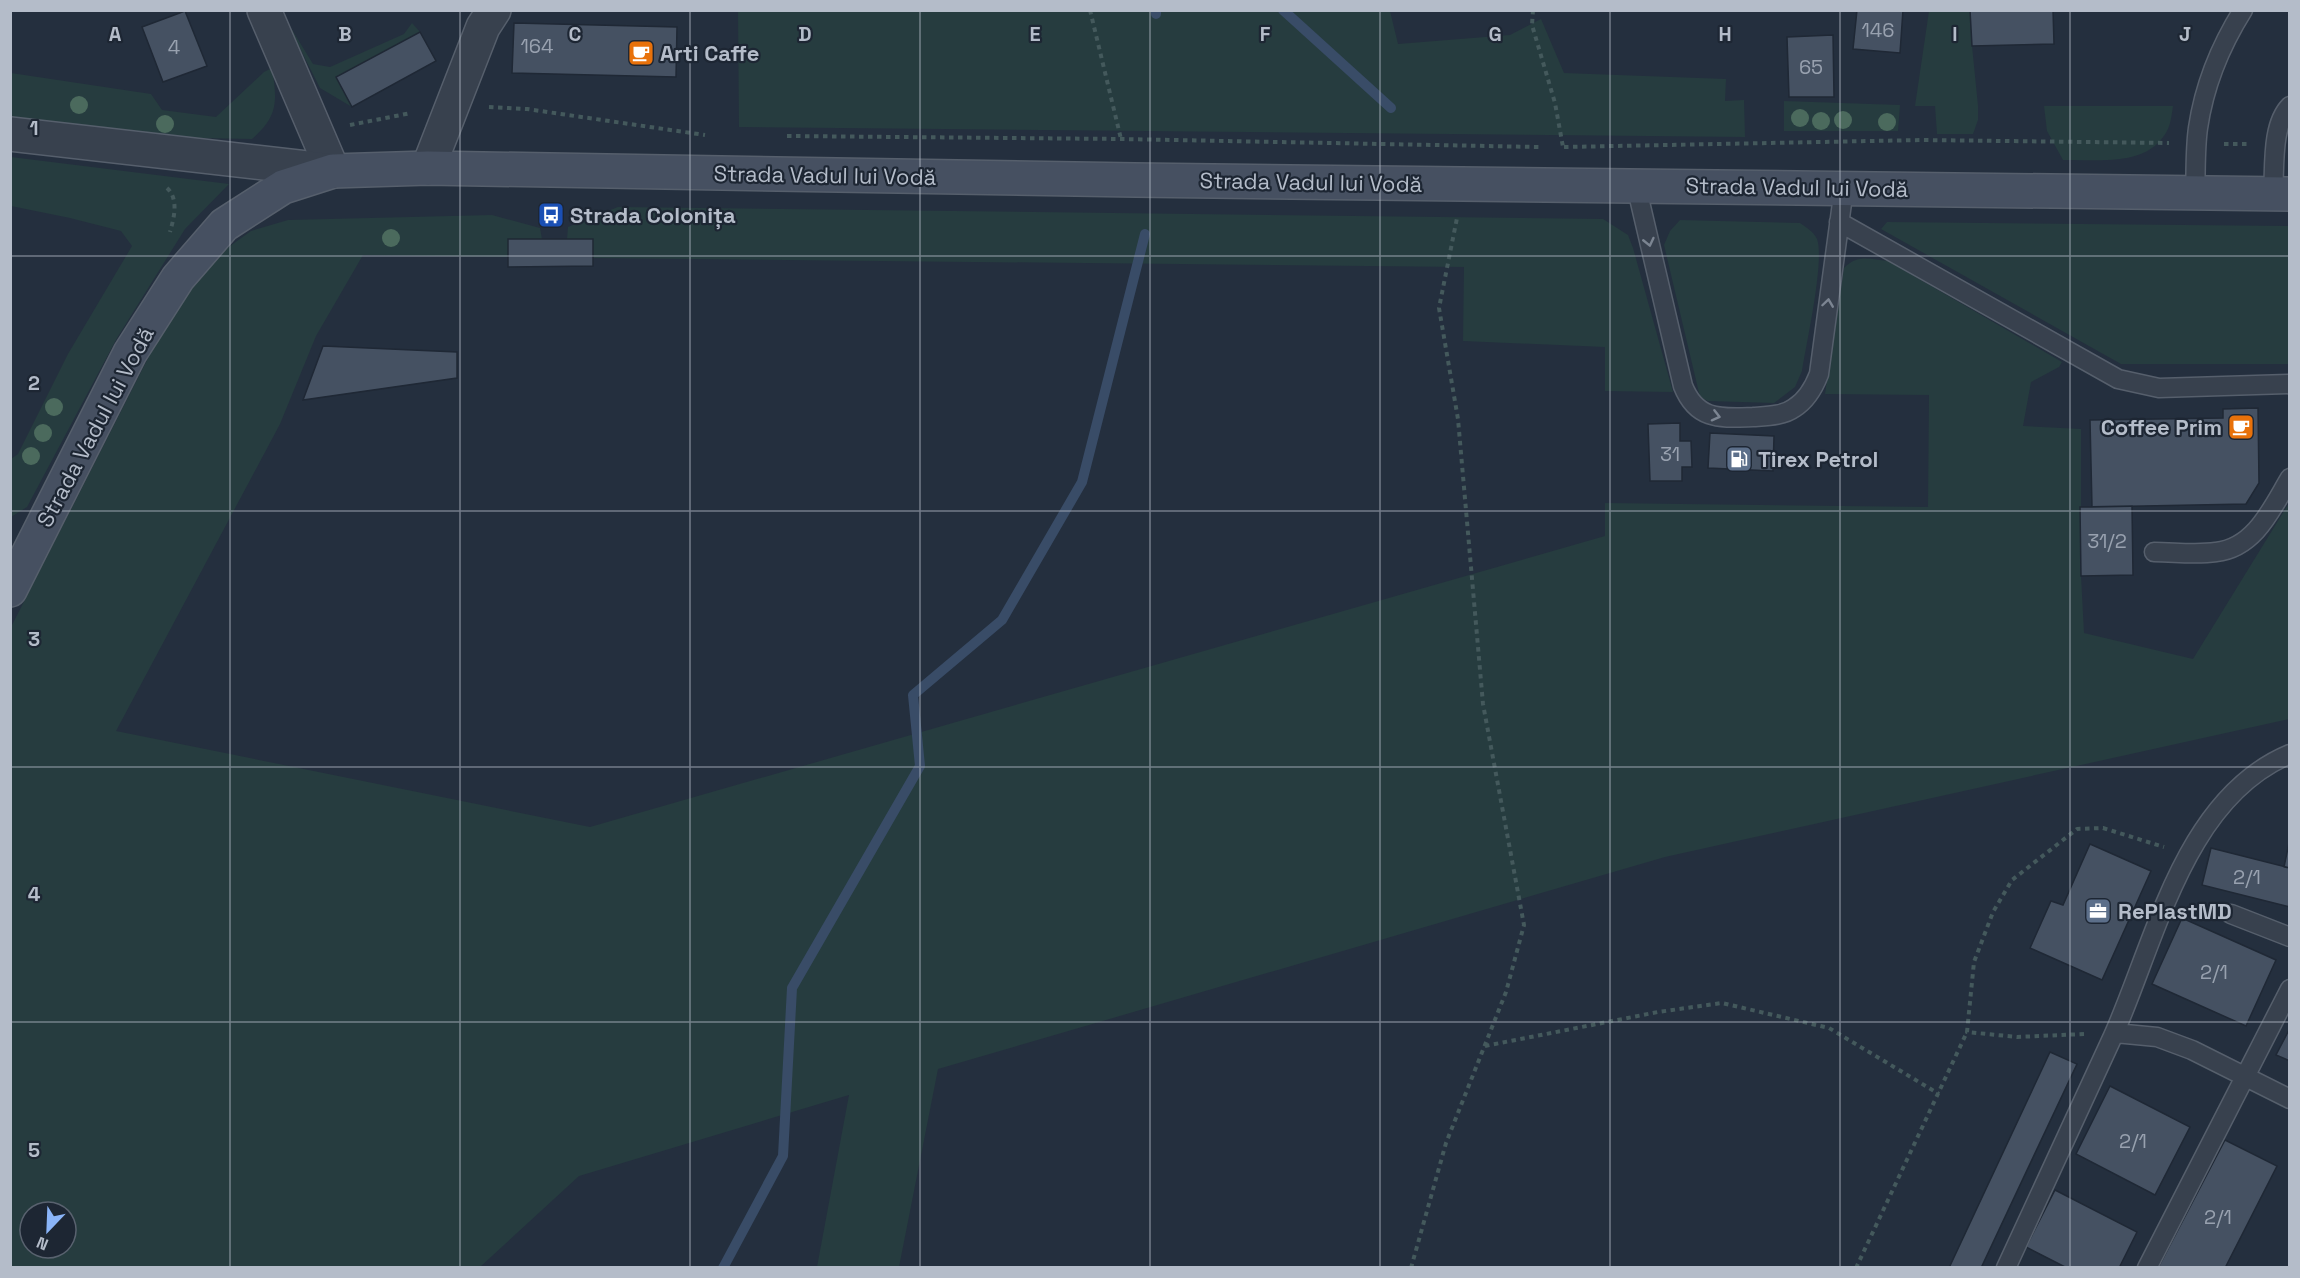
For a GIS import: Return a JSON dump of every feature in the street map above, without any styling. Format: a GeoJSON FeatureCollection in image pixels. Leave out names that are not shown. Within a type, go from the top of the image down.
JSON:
{"type":"FeatureCollection","features":[{"type":"Feature","properties":{"kind":"main road","name":"Strada Vadul lui Vodă"},"geometry":{"type":"LineString","coordinates":[[10,590],[22,544],[130,353],[178,278],[224,225],[283,188],[333,171],[428,168],[1123,180],[2281,194]]}},
{"type":"Feature","properties":{"kind":"street"},"geometry":{"type":"LineString","coordinates":[[264,10],[333,171]]}},
{"type":"Feature","properties":{"kind":"street"},"geometry":{"type":"LineString","coordinates":[[428,168],[483,27],[494,10]]}},
{"type":"Feature","properties":{"kind":"street","name":"Strada Vadul lui Vodă"},"geometry":{"type":"LineString","coordinates":[[10,134],[333,171]]}},
{"type":"Feature","properties":{"kind":"lane"},"geometry":{"type":"LineString","coordinates":[[2194,193],[2198,128],[2211,75],[2233,25],[2243,10]]}},
{"type":"Feature","properties":{"kind":"lane"},"geometry":{"type":"LineString","coordinates":[[2281,194],[2277,144],[2278,123],[2289,106]]}},
{"type":"Feature","properties":{"kind":"lane"},"geometry":{"type":"LineString","coordinates":[[1636,185],[1683,386],[1687,396],[1696,407],[1709,415],[1723,418],[1786,413],[1802,401],[1815,384],[1819,374],[1844,188]]}},
{"type":"Feature","properties":{"kind":"lane"},"geometry":{"type":"LineString","coordinates":[[1839,222],[2118,380],[2160,388],[2289,384]]}},
{"type":"Feature","properties":{"kind":"lane"},"geometry":{"type":"LineString","coordinates":[[2154,552],[2216,552],[2244,542],[2262,524],[2289,478]]}},
{"type":"Feature","properties":{"kind":"lane"},"geometry":{"type":"LineString","coordinates":[[2006,1268],[2115,1033],[2188,855],[2222,806],[2254,772],[2289,754]]}},
{"type":"Feature","properties":{"kind":"lane"},"geometry":{"type":"LineString","coordinates":[[2231,914],[2289,937]]}},
{"type":"Feature","properties":{"kind":"lane"},"geometry":{"type":"LineString","coordinates":[[2146,1268],[2289,989]]}},
{"type":"Feature","properties":{"kind":"lane"},"geometry":{"type":"LineString","coordinates":[[2115,1033],[2157,1037],[2192,1050],[2289,1099]]}},
{"type":"Feature","properties":{"kind":"path"},"geometry":{"type":"LineString","coordinates":[[1090,10],[1121,139]]}},
{"type":"Feature","properties":{"kind":"path"},"geometry":{"type":"LineString","coordinates":[[1533,10],[1532,25],[1555,103],[1563,147]]}},
{"type":"Feature","properties":{"kind":"path"},"geometry":{"type":"LineString","coordinates":[[452,105],[527,109],[706,135]]}},
{"type":"Feature","properties":{"kind":"path"},"geometry":{"type":"LineString","coordinates":[[777,136],[1121,139],[1563,147],[1922,140],[2277,144]]}},
{"type":"Feature","properties":{"kind":"path"},"geometry":{"type":"LineString","coordinates":[[1411,1268],[1446,1143],[1506,992],[1524,925],[1483,704],[1458,419],[1439,308],[1464,183]]}},
{"type":"Feature","properties":{"kind":"path"},"geometry":{"type":"LineString","coordinates":[[164,186],[170,191],[175,209],[170,231],[165,240]]}},
{"type":"Feature","properties":{"kind":"path"},"geometry":{"type":"LineString","coordinates":[[1856,1268],[1966,1032],[1974,962],[1993,912],[2012,880],[2077,829],[2103,828],[2188,855]]}},
{"type":"Feature","properties":{"kind":"path"},"geometry":{"type":"LineString","coordinates":[[1485,1046],[1658,1012],[1722,1003],[1829,1028],[1939,1094]]}},
{"type":"Feature","properties":{"kind":"path"},"geometry":{"type":"LineString","coordinates":[[1966,1032],[2017,1037],[2115,1033]]}},
{"type":"Feature","properties":{"kind":"green space"},"geometry":{"type":"Polygon","coordinates":[[[738,11],[1390,11],[1398,44],[1510,35],[1541,19],[1564,73],[1726,79],[1725,101],[1744,100],[1745,137],[739,127],[738,11]]]}},
{"type":"Feature","properties":{"kind":"green space"},"geometry":{"type":"Polygon","coordinates":[[[1929,11],[1970,11],[1978,106],[1978,120],[1973,134],[1937,134],[1935,106],[1915,106],[1929,11]]]}},
{"type":"Feature","properties":{"kind":"green space"},"geometry":{"type":"Polygon","coordinates":[[[283,15],[313,64],[330,67],[404,34],[412,23],[420,32],[337,77],[352,107],[320,88],[283,15]]]}},
{"type":"Feature","properties":{"kind":"green space"},"geometry":{"type":"Polygon","coordinates":[[[272,68],[275,98],[272,115],[252,139],[199,138],[11,117],[11,73],[151,94],[162,110],[216,117],[264,72],[272,68]]]}},
{"type":"Feature","properties":{"kind":"green space"},"geometry":{"type":"Polygon","coordinates":[[[1784,101],[1900,105],[1898,131],[1784,131],[1784,101]]]}},
{"type":"Feature","properties":{"kind":"green space"},"geometry":{"type":"Polygon","coordinates":[[[2044,106],[2173,106],[2168,129],[2160,141],[2149,150],[2122,159],[2063,160],[2047,131],[2044,106]]]}},
{"type":"Feature","properties":{"kind":"green space"},"geometry":{"type":"Polygon","coordinates":[[[11,157],[229,184],[185,229],[117,338],[27,507],[11,517],[11,459],[18,454],[68,354],[132,246],[121,231],[11,206],[11,157]]]}},
{"type":"Feature","properties":{"kind":"green space"},"geometry":{"type":"Polygon","coordinates":[[[618,207],[1603,219],[1628,235],[1673,392],[1605,391],[1605,347],[1463,341],[1464,267],[593,258],[593,239],[567,239],[568,227],[618,207]]]}},
{"type":"Feature","properties":{"kind":"green space"},"geometry":{"type":"Polygon","coordinates":[[[492,215],[540,228],[542,239],[508,239],[508,257],[363,255],[316,336],[280,424],[116,731],[590,827],[1605,536],[1605,503],[1928,507],[1929,395],[1825,394],[1844,268],[1864,258],[1888,261],[2062,362],[2059,367],[2031,382],[2023,426],[2081,429],[2081,576],[2084,633],[2193,659],[2289,503],[2289,719],[1665,857],[938,1069],[899,1267],[817,1267],[849,1095],[579,1176],[480,1267],[11,1267],[10,629],[167,321],[212,259],[251,231],[288,220],[492,215]]]}},
{"type":"Feature","properties":{"kind":"green space"},"geometry":{"type":"Polygon","coordinates":[[[1680,220],[1800,223],[1817,239],[1819,265],[1817,283],[1802,371],[1795,387],[1774,403],[1708,401],[1700,397],[1664,245],[1670,231],[1680,220]]]}},
{"type":"Feature","properties":{"kind":"green space"},"geometry":{"type":"Polygon","coordinates":[[[1887,222],[2289,226],[2289,364],[2121,364],[1881,229],[1887,222]]]}},
{"type":"Feature","properties":{"kind":"building"},"geometry":{"type":"Polygon","coordinates":[[[1857,10],[1903,10],[1900,53],[1853,49],[1857,10]]]}},
{"type":"Feature","properties":{"kind":"building"},"geometry":{"type":"Polygon","coordinates":[[[1970,10],[2053,10],[2054,44],[1972,46],[1970,10]]]}},
{"type":"Feature","properties":{"kind":"building"},"geometry":{"type":"Polygon","coordinates":[[[185,11],[207,66],[163,82],[142,27],[185,11]]]}},
{"type":"Feature","properties":{"kind":"building"},"geometry":{"type":"Polygon","coordinates":[[[514,23],[677,27],[676,77],[512,73],[514,23]]]}},
{"type":"Feature","properties":{"kind":"building"},"geometry":{"type":"Polygon","coordinates":[[[420,32],[436,61],[352,107],[336,77],[420,32]]]}},
{"type":"Feature","properties":{"kind":"building"},"geometry":{"type":"Polygon","coordinates":[[[1833,35],[1834,97],[1789,97],[1787,37],[1833,35]]]}},
{"type":"Feature","properties":{"kind":"building"},"geometry":{"type":"Polygon","coordinates":[[[508,239],[593,239],[593,266],[508,267],[508,239]]]}},
{"type":"Feature","properties":{"kind":"building"},"geometry":{"type":"Polygon","coordinates":[[[323,346],[457,352],[457,378],[303,400],[323,346]]]}},
{"type":"Feature","properties":{"kind":"building"},"geometry":{"type":"Polygon","coordinates":[[[2258,408],[2259,483],[2246,504],[2092,507],[2090,420],[2223,418],[2223,409],[2258,408]]]}},
{"type":"Feature","properties":{"kind":"building"},"geometry":{"type":"Polygon","coordinates":[[[1680,423],[1680,441],[1691,441],[1692,467],[1682,467],[1682,481],[1650,481],[1648,424],[1680,423]]]}},
{"type":"Feature","properties":{"kind":"building"},"geometry":{"type":"Polygon","coordinates":[[[1710,433],[1774,436],[1773,471],[1708,468],[1710,433]]]}},
{"type":"Feature","properties":{"kind":"building"},"geometry":{"type":"Polygon","coordinates":[[[2132,506],[2133,575],[2081,576],[2080,507],[2132,506]]]}},
{"type":"Feature","properties":{"kind":"building"},"geometry":{"type":"Polygon","coordinates":[[[2290,838],[2290,868],[2284,867],[2290,838]]]}},
{"type":"Feature","properties":{"kind":"building"},"geometry":{"type":"Polygon","coordinates":[[[2090,844],[2151,871],[2102,980],[2030,948],[2051,901],[2063,905],[2090,844]]]}},
{"type":"Feature","properties":{"kind":"building"},"geometry":{"type":"Polygon","coordinates":[[[2211,848],[2290,868],[2290,907],[2202,885],[2211,848]]]}},
{"type":"Feature","properties":{"kind":"building"},"geometry":{"type":"Polygon","coordinates":[[[2182,918],[2276,960],[2246,1026],[2152,984],[2182,918]]]}},
{"type":"Feature","properties":{"kind":"building"},"geometry":{"type":"Polygon","coordinates":[[[2290,1028],[2290,1061],[2276,1055],[2290,1028]]]}},
{"type":"Feature","properties":{"kind":"building"},"geometry":{"type":"Polygon","coordinates":[[[2050,1052],[2077,1064],[1981,1268],[1949,1268],[2050,1052]]]}},
{"type":"Feature","properties":{"kind":"building"},"geometry":{"type":"Polygon","coordinates":[[[2110,1086],[2190,1127],[2155,1195],[2076,1154],[2110,1086]]]}},
{"type":"Feature","properties":{"kind":"building"},"geometry":{"type":"Polygon","coordinates":[[[2225,1140],[2277,1166],[2225,1268],[2158,1268],[2225,1140]]]}},
{"type":"Feature","properties":{"kind":"building"},"geometry":{"type":"Polygon","coordinates":[[[2055,1190],[2137,1232],[2119,1268],[2067,1268],[2026,1247],[2055,1190]]]}},
{"type":"Feature","properties":{"kind":"waterway"},"geometry":{"type":"LineString","coordinates":[[1283,10],[1391,108]]}},
{"type":"Feature","properties":{"kind":"waterway"},"geometry":{"type":"LineString","coordinates":[[723,1268],[783,1156],[792,988],[920,766],[913,695],[1002,620],[1082,482],[1145,234]]}},
{"type":"Feature","properties":{"kind":"place","name":"Arti Caffe"},"geometry":{"type":"Point","coordinates":[641,53]}},
{"type":"Feature","properties":{"kind":"place","name":"Strada Colonița"},"geometry":{"type":"Point","coordinates":[551,215]}},
{"type":"Feature","properties":{"kind":"place","name":"Coffee Prim"},"geometry":{"type":"Point","coordinates":[2241,427]}},
{"type":"Feature","properties":{"kind":"place","name":"Tirex Petrol"},"geometry":{"type":"Point","coordinates":[1739,459]}},
{"type":"Feature","properties":{"kind":"place","name":"RePlastMD"},"geometry":{"type":"Point","coordinates":[2098,911]}}]}
